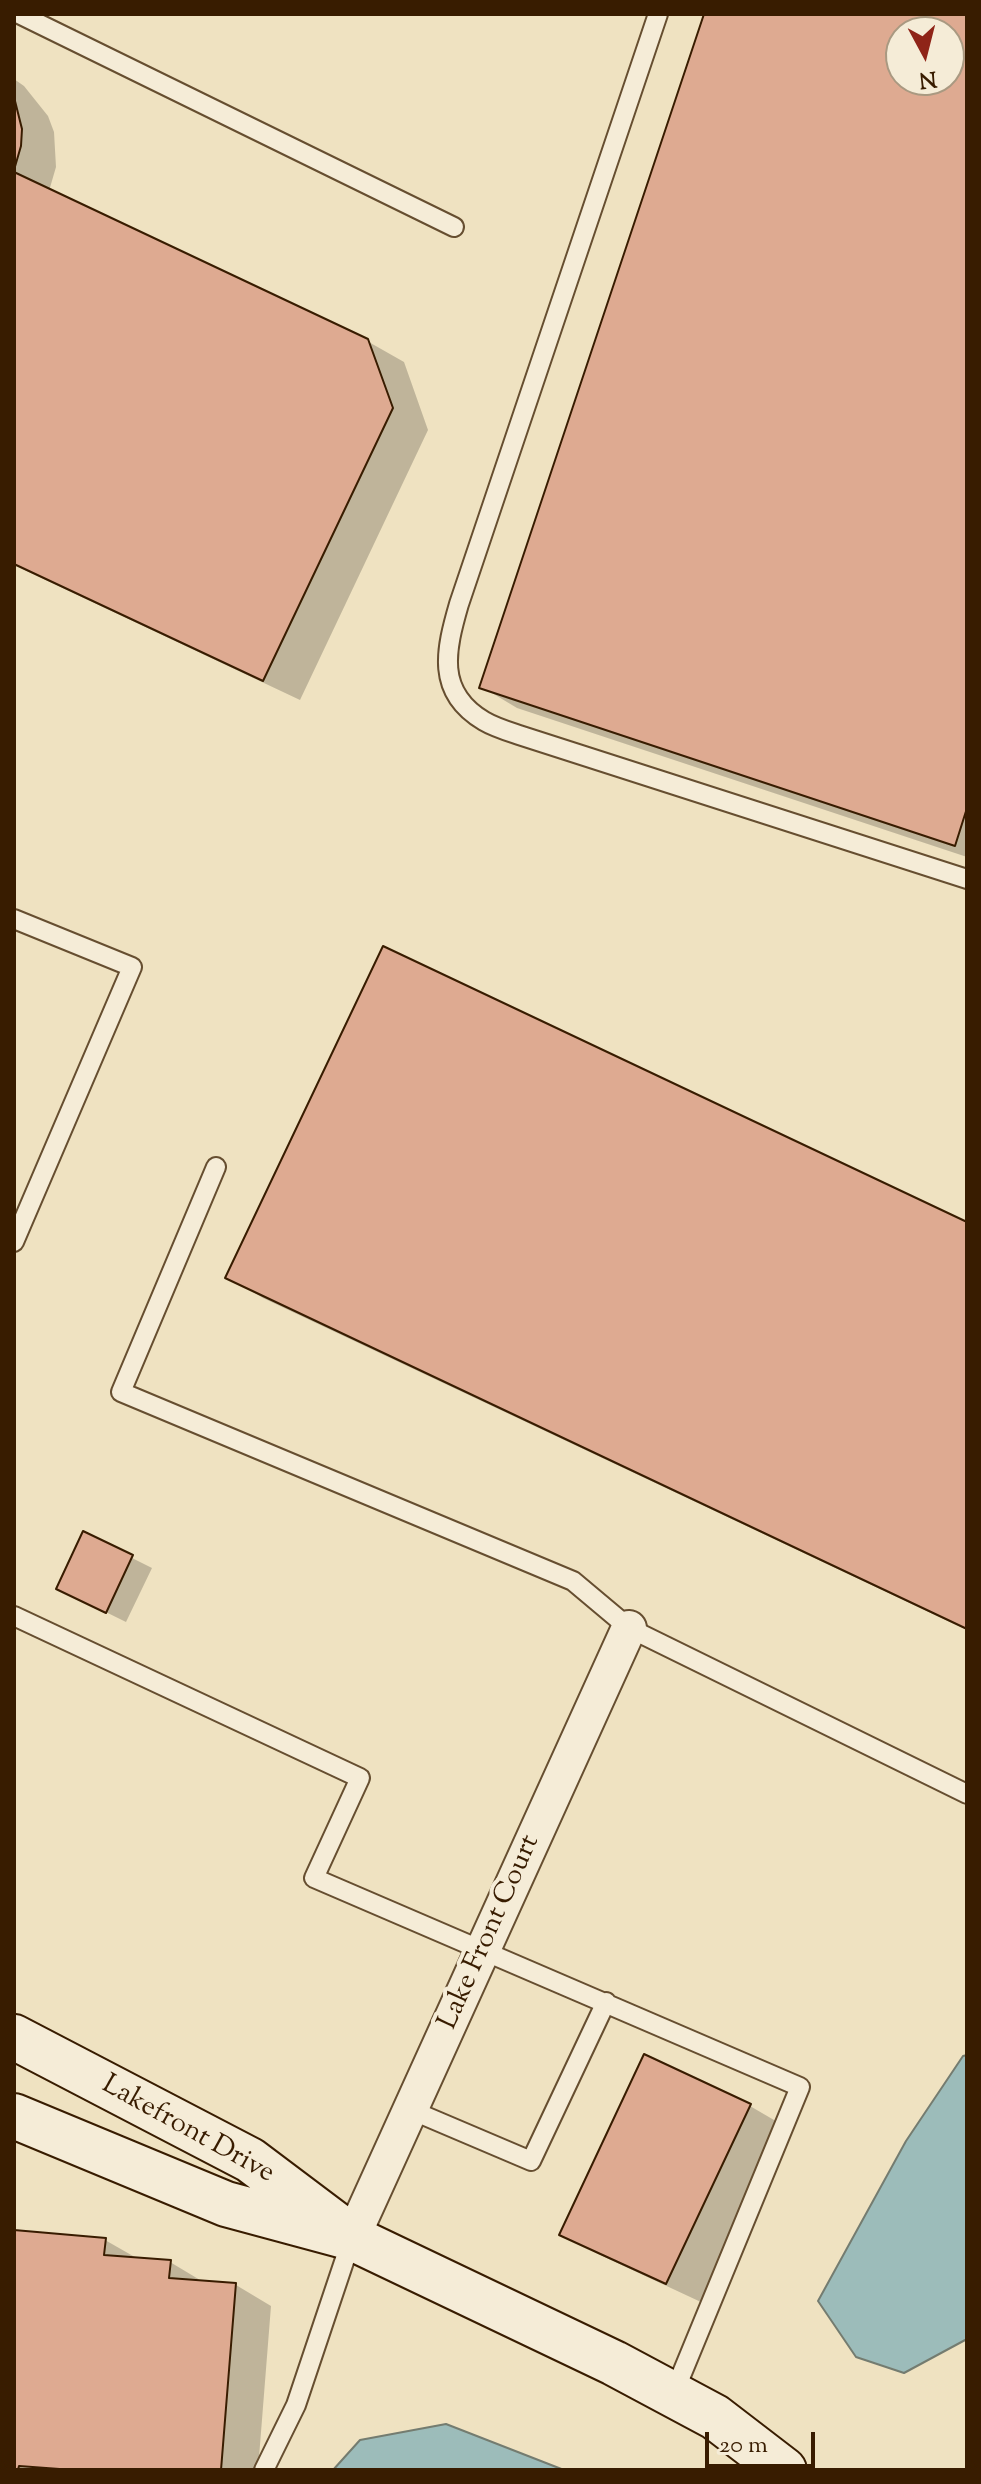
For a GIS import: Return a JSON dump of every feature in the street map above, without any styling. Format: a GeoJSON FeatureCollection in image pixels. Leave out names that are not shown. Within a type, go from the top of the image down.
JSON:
{"type":"FeatureCollection","features":[{"type":"Feature","properties":{"kind":"street","name":"Lake Front Court"},"geometry":{"type":"LineString","coordinates":[[352,2238],[629,1628]]}},
{"type":"Feature","properties":{"kind":"street","name":"Lakefront Drive"},"geometry":{"type":"LineString","coordinates":[[14,2037],[250,2160],[352,2238]]}},
{"type":"Feature","properties":{"kind":"street","name":"Lakefront Drive"},"geometry":{"type":"LineString","coordinates":[[14,2116],[226,2204],[352,2238],[614,2363],[715,2417],[770,2466]]}},
{"type":"Feature","properties":{"kind":"lane"},"geometry":{"type":"LineString","coordinates":[[19,14],[454,227]]}},
{"type":"Feature","properties":{"kind":"lane"},"geometry":{"type":"LineString","coordinates":[[658,14],[459,604],[447,659],[449,682],[464,703],[483,721],[519,735],[967,879]]}},
{"type":"Feature","properties":{"kind":"lane"},"geometry":{"type":"LineString","coordinates":[[14,919],[132,967],[14,1242]]}},
{"type":"Feature","properties":{"kind":"lane"},"geometry":{"type":"LineString","coordinates":[[216,1167],[121,1392],[573,1581],[629,1628],[967,1794]]}},
{"type":"Feature","properties":{"kind":"lane"},"geometry":{"type":"LineString","coordinates":[[14,1616],[360,1778],[314,1878],[800,2087],[673,2395]]}},
{"type":"Feature","properties":{"kind":"lane"},"geometry":{"type":"LineString","coordinates":[[411,2110],[531,2161],[606,2002]]}},
{"type":"Feature","properties":{"kind":"lane"},"geometry":{"type":"LineString","coordinates":[[264,2470],[296,2405],[352,2238]]}},
{"type":"Feature","properties":{"kind":"water"},"geometry":{"type":"Polygon","coordinates":[[[967,2055],[967,2339],[904,2373],[856,2357],[818,2301],[906,2141],[963,2056],[967,2055]]]}},
{"type":"Feature","properties":{"kind":"water"},"geometry":{"type":"Polygon","coordinates":[[[446,2424],[564,2470],[333,2470],[360,2440],[446,2424]]]}},
{"type":"Feature","properties":{"kind":"building"},"geometry":{"type":"Polygon","coordinates":[[[704,14],[967,14],[967,808],[955,846],[479,688],[704,14]]]}},
{"type":"Feature","properties":{"kind":"building"},"geometry":{"type":"Polygon","coordinates":[[[14,97],[22,129],[14,170],[14,97]]]}},
{"type":"Feature","properties":{"kind":"building"},"geometry":{"type":"Polygon","coordinates":[[[14,172],[368,339],[393,408],[263,681],[14,564],[14,172]]]}},
{"type":"Feature","properties":{"kind":"building"},"geometry":{"type":"Polygon","coordinates":[[[383,946],[967,1222],[967,1629],[225,1278],[383,946]]]}},
{"type":"Feature","properties":{"kind":"building"},"geometry":{"type":"Polygon","coordinates":[[[83,1531],[133,1555],[106,1613],[56,1589],[83,1531]]]}},
{"type":"Feature","properties":{"kind":"building"},"geometry":{"type":"Polygon","coordinates":[[[644,2054],[751,2104],[666,2284],[559,2235],[644,2054]]]}},
{"type":"Feature","properties":{"kind":"building"},"geometry":{"type":"Polygon","coordinates":[[[14,2230],[106,2238],[104,2255],[171,2260],[169,2278],[236,2283],[221,2470],[73,2470],[19,2466],[18,2470],[14,2470],[14,2230]]]}}]}
